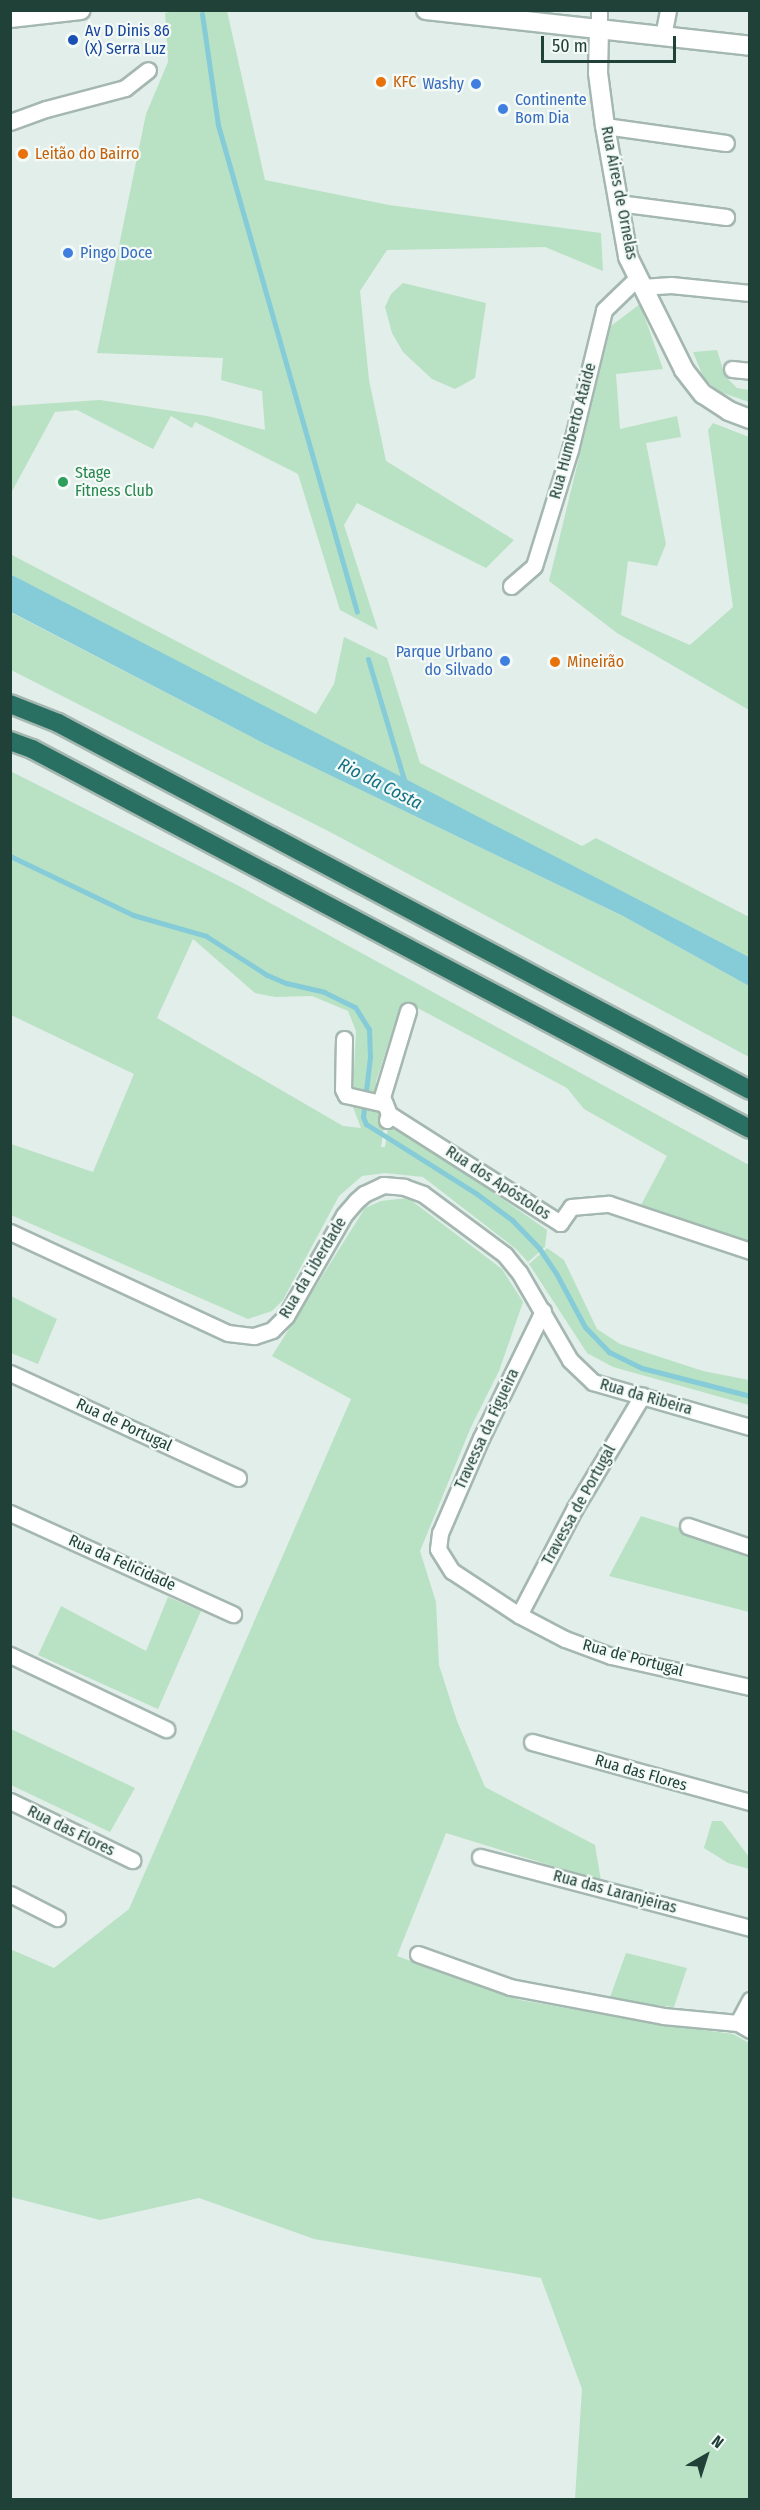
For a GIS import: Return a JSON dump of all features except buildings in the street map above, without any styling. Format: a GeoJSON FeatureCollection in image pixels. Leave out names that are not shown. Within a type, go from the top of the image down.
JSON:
{"type":"FeatureCollection","features":[{"type":"Feature","properties":{"kind":"highway"},"geometry":{"type":"LineString","coordinates":[[10,704],[58,723],[750,1090]]}},
{"type":"Feature","properties":{"kind":"highway"},"geometry":{"type":"LineString","coordinates":[[10,741],[32,749],[750,1129]]}},
{"type":"Feature","properties":{"kind":"street"},"geometry":{"type":"LineString","coordinates":[[10,18],[81,10]]}},
{"type":"Feature","properties":{"kind":"street"},"geometry":{"type":"LineString","coordinates":[[426,10],[750,46]]}},
{"type":"Feature","properties":{"kind":"street"},"geometry":{"type":"LineString","coordinates":[[598,10],[599,29]]}},
{"type":"Feature","properties":{"kind":"street"},"geometry":{"type":"LineString","coordinates":[[663,36],[668,10]]}},
{"type":"Feature","properties":{"kind":"street","name":"Rua Aires de Ornelas"},"geometry":{"type":"LineString","coordinates":[[599,29],[598,72],[628,256],[684,370],[703,394],[729,411],[750,419]]}},
{"type":"Feature","properties":{"kind":"street"},"geometry":{"type":"LineString","coordinates":[[10,122],[46,109],[124,88],[148,70]]}},
{"type":"Feature","properties":{"kind":"street"},"geometry":{"type":"LineString","coordinates":[[605,126],[726,143]]}},
{"type":"Feature","properties":{"kind":"street"},"geometry":{"type":"LineString","coordinates":[[618,203],[726,217]]}},
{"type":"Feature","properties":{"kind":"street"},"geometry":{"type":"LineString","coordinates":[[640,282],[750,293]]}},
{"type":"Feature","properties":{"kind":"street","name":"Rua Humberto Ataíde"},"geometry":{"type":"LineString","coordinates":[[511,586],[534,566],[570,450],[604,310],[640,282]]}},
{"type":"Feature","properties":{"kind":"street"},"geometry":{"type":"LineString","coordinates":[[732,369],[750,370]]}},
{"type":"Feature","properties":{"kind":"street"},"geometry":{"type":"LineString","coordinates":[[384,1110],[382,1097],[408,1011]]}},
{"type":"Feature","properties":{"kind":"street"},"geometry":{"type":"LineString","coordinates":[[344,1040],[343,1089],[346,1095],[384,1110]]}},
{"type":"Feature","properties":{"kind":"street","name":"Rua dos Apóstolos"},"geometry":{"type":"LineString","coordinates":[[384,1110],[560,1223],[571,1207],[609,1204],[750,1251]]}},
{"type":"Feature","properties":{"kind":"street","name":"Rua da Liberdade"},"geometry":{"type":"LineString","coordinates":[[10,1232],[228,1332],[254,1336],[272,1330],[286,1316],[344,1215],[356,1201],[364,1194],[383,1185],[404,1187],[423,1194],[504,1255],[519,1272],[543,1311]]}},
{"type":"Feature","properties":{"kind":"street","name":"Rua da Ribeira"},"geometry":{"type":"LineString","coordinates":[[543,1311],[570,1360],[592,1382],[750,1427]]}},
{"type":"Feature","properties":{"kind":"street","name":"Travessa da Figueira"},"geometry":{"type":"LineString","coordinates":[[438,1549],[440,1533],[481,1438],[543,1311]]}},
{"type":"Feature","properties":{"kind":"street","name":"Rua de Portugal"},"geometry":{"type":"LineString","coordinates":[[10,1373],[238,1478]]}},
{"type":"Feature","properties":{"kind":"street","name":"Travessa de Portugal"},"geometry":{"type":"LineString","coordinates":[[519,1615],[575,1508],[642,1396]]}},
{"type":"Feature","properties":{"kind":"street","name":"Rua da Felicidade"},"geometry":{"type":"LineString","coordinates":[[10,1513],[233,1614]]}},
{"type":"Feature","properties":{"kind":"street"},"geometry":{"type":"LineString","coordinates":[[688,1526],[750,1547]]}},
{"type":"Feature","properties":{"kind":"street","name":"Rua de Portugal"},"geometry":{"type":"LineString","coordinates":[[438,1549],[452,1571],[519,1615],[565,1639],[611,1656],[750,1687]]}},
{"type":"Feature","properties":{"kind":"street"},"geometry":{"type":"LineString","coordinates":[[10,1655],[166,1729]]}},
{"type":"Feature","properties":{"kind":"street","name":"Rua das Flores"},"geometry":{"type":"LineString","coordinates":[[532,1743],[750,1802]]}},
{"type":"Feature","properties":{"kind":"street","name":"Rua das Flores"},"geometry":{"type":"LineString","coordinates":[[10,1801],[132,1860]]}},
{"type":"Feature","properties":{"kind":"street","name":"Rua das Laranjeiras"},"geometry":{"type":"LineString","coordinates":[[480,1857],[750,1928]]}},
{"type":"Feature","properties":{"kind":"street"},"geometry":{"type":"LineString","coordinates":[[10,1894],[57,1918]]}},
{"type":"Feature","properties":{"kind":"street"},"geometry":{"type":"LineString","coordinates":[[418,1954],[510,1987],[663,2016],[744,2027],[750,2000]]}},
{"type":"Feature","properties":{"kind":"green space"},"geometry":{"type":"Polygon","coordinates":[[[180,10],[227,11],[265,180],[389,205],[601,233],[603,271],[545,247],[387,250],[360,291],[369,380],[386,461],[514,540],[486,568],[357,503],[344,525],[378,630],[340,610],[298,474],[195,422],[192,428],[171,416],[153,449],[77,410],[55,412],[11,493],[11,406],[100,400],[207,416],[265,430],[262,391],[221,380],[223,358],[97,353],[146,114],[168,62],[165,13],[180,10]]]}},
{"type":"Feature","properties":{"kind":"green space"},"geometry":{"type":"Polygon","coordinates":[[[403,283],[486,303],[475,378],[455,389],[432,379],[403,352],[392,333],[385,307],[391,294],[403,283]]]}},
{"type":"Feature","properties":{"kind":"green space"},"geometry":{"type":"Polygon","coordinates":[[[640,304],[663,369],[616,374],[620,429],[677,416],[681,437],[646,443],[666,544],[657,566],[628,561],[621,615],[690,645],[733,607],[708,430],[713,423],[749,437],[749,710],[617,633],[549,581],[611,326],[640,304]]]}},
{"type":"Feature","properties":{"kind":"green space"},"geometry":{"type":"Polygon","coordinates":[[[717,350],[725,376],[737,388],[749,390],[749,402],[720,392],[704,379],[693,352],[717,350]]]}},
{"type":"Feature","properties":{"kind":"green space"},"geometry":{"type":"Polygon","coordinates":[[[10,554],[316,714],[334,684],[344,637],[387,658],[420,763],[582,846],[596,838],[749,917],[749,957],[38,591],[11,574],[10,554]]]}},
{"type":"Feature","properties":{"kind":"green space"},"geometry":{"type":"Polygon","coordinates":[[[10,612],[265,744],[623,916],[749,986],[749,1057],[332,833],[11,670],[10,612]]]}},
{"type":"Feature","properties":{"kind":"green space"},"geometry":{"type":"Polygon","coordinates":[[[10,771],[239,886],[749,1165],[749,1246],[641,1205],[667,1156],[584,1109],[567,1088],[414,1006],[410,1021],[396,1019],[376,1082],[375,1097],[353,1092],[356,1031],[348,1011],[312,996],[275,997],[255,993],[193,939],[157,1018],[343,1126],[361,1128],[351,1102],[373,1107],[385,1119],[381,1147],[385,1147],[389,1120],[547,1230],[545,1247],[528,1262],[516,1249],[423,1177],[385,1173],[362,1176],[339,1196],[283,1300],[272,1311],[248,1319],[11,1215],[11,1144],[93,1172],[134,1074],[11,1015],[10,771]]]}},
{"type":"Feature","properties":{"kind":"green space"},"geometry":{"type":"Polygon","coordinates":[[[408,1198],[502,1269],[523,1302],[499,1371],[471,1427],[420,1551],[436,1602],[439,1665],[457,1721],[485,1787],[595,1845],[601,1881],[446,1833],[397,1956],[520,2000],[664,2025],[733,2034],[749,2043],[749,2499],[575,2499],[582,2389],[541,2278],[314,2239],[199,2198],[100,2220],[11,2197],[10,1949],[54,1968],[129,1909],[351,1399],[272,1356],[365,1208],[381,1201],[408,1198]]]}},
{"type":"Feature","properties":{"kind":"green space"},"geometry":{"type":"Polygon","coordinates":[[[547,1248],[564,1260],[597,1329],[620,1344],[703,1371],[749,1380],[749,1405],[613,1367],[587,1353],[529,1264],[547,1248]]]}},
{"type":"Feature","properties":{"kind":"green space"},"geometry":{"type":"Polygon","coordinates":[[[11,1296],[57,1319],[38,1364],[11,1353],[11,1296]]]}},
{"type":"Feature","properties":{"kind":"green space"},"geometry":{"type":"Polygon","coordinates":[[[641,1516],[749,1550],[749,1612],[609,1576],[641,1516]]]}},
{"type":"Feature","properties":{"kind":"green space"},"geometry":{"type":"Polygon","coordinates":[[[168,1597],[201,1611],[158,1709],[38,1655],[61,1606],[146,1651],[168,1597]]]}},
{"type":"Feature","properties":{"kind":"green space"},"geometry":{"type":"Polygon","coordinates":[[[11,1729],[135,1788],[110,1832],[11,1785],[11,1729]]]}},
{"type":"Feature","properties":{"kind":"green space"},"geometry":{"type":"Polygon","coordinates":[[[712,1821],[722,1821],[749,1857],[749,1869],[728,1863],[704,1848],[712,1821]]]}},
{"type":"Feature","properties":{"kind":"green space"},"geometry":{"type":"Polygon","coordinates":[[[626,1953],[687,1968],[674,2007],[609,2000],[626,1953]]]}},
{"type":"Feature","properties":{"kind":"water","name":"Rio da Costa"},"geometry":{"type":"Polygon","coordinates":[[[10,574],[749,957],[749,986],[623,916],[265,744],[11,612],[10,574]]]}},
{"type":"Feature","properties":{"kind":"waterway"},"geometry":{"type":"LineString","coordinates":[[202,14],[218,125],[357,612]]}},
{"type":"Feature","properties":{"kind":"waterway","name":"Rio da Costa"},"geometry":{"type":"LineString","coordinates":[[368,659],[405,783]]}},
{"type":"Feature","properties":{"kind":"waterway"},"geometry":{"type":"LineString","coordinates":[[10,856],[133,915],[206,936],[267,975],[286,983],[324,992],[355,1007],[369,1029],[370,1057],[363,1117],[366,1124],[477,1194],[512,1220],[539,1248],[557,1275],[585,1327],[609,1352],[642,1368],[750,1396]]}},
{"type":"Feature","properties":{"kind":"place","name":"Av D Dinis 86 (X) Serra Luz"},"geometry":{"type":"Point","coordinates":[73,40]}},
{"type":"Feature","properties":{"kind":"place","name":"KFC"},"geometry":{"type":"Point","coordinates":[381,82]}},
{"type":"Feature","properties":{"kind":"place","name":"Washy"},"geometry":{"type":"Point","coordinates":[476,84]}},
{"type":"Feature","properties":{"kind":"place","name":"Continente Bom Dia"},"geometry":{"type":"Point","coordinates":[503,109]}},
{"type":"Feature","properties":{"kind":"place","name":"Leitão do Bairro"},"geometry":{"type":"Point","coordinates":[23,154]}},
{"type":"Feature","properties":{"kind":"place","name":"Pingo Doce"},"geometry":{"type":"Point","coordinates":[68,253]}},
{"type":"Feature","properties":{"kind":"place","name":"Stage Fitness Club"},"geometry":{"type":"Point","coordinates":[63,482]}},
{"type":"Feature","properties":{"kind":"place","name":"Parque Urbano do Silvado"},"geometry":{"type":"Point","coordinates":[505,661]}},
{"type":"Feature","properties":{"kind":"place","name":"Mineirão"},"geometry":{"type":"Point","coordinates":[555,662]}}]}
